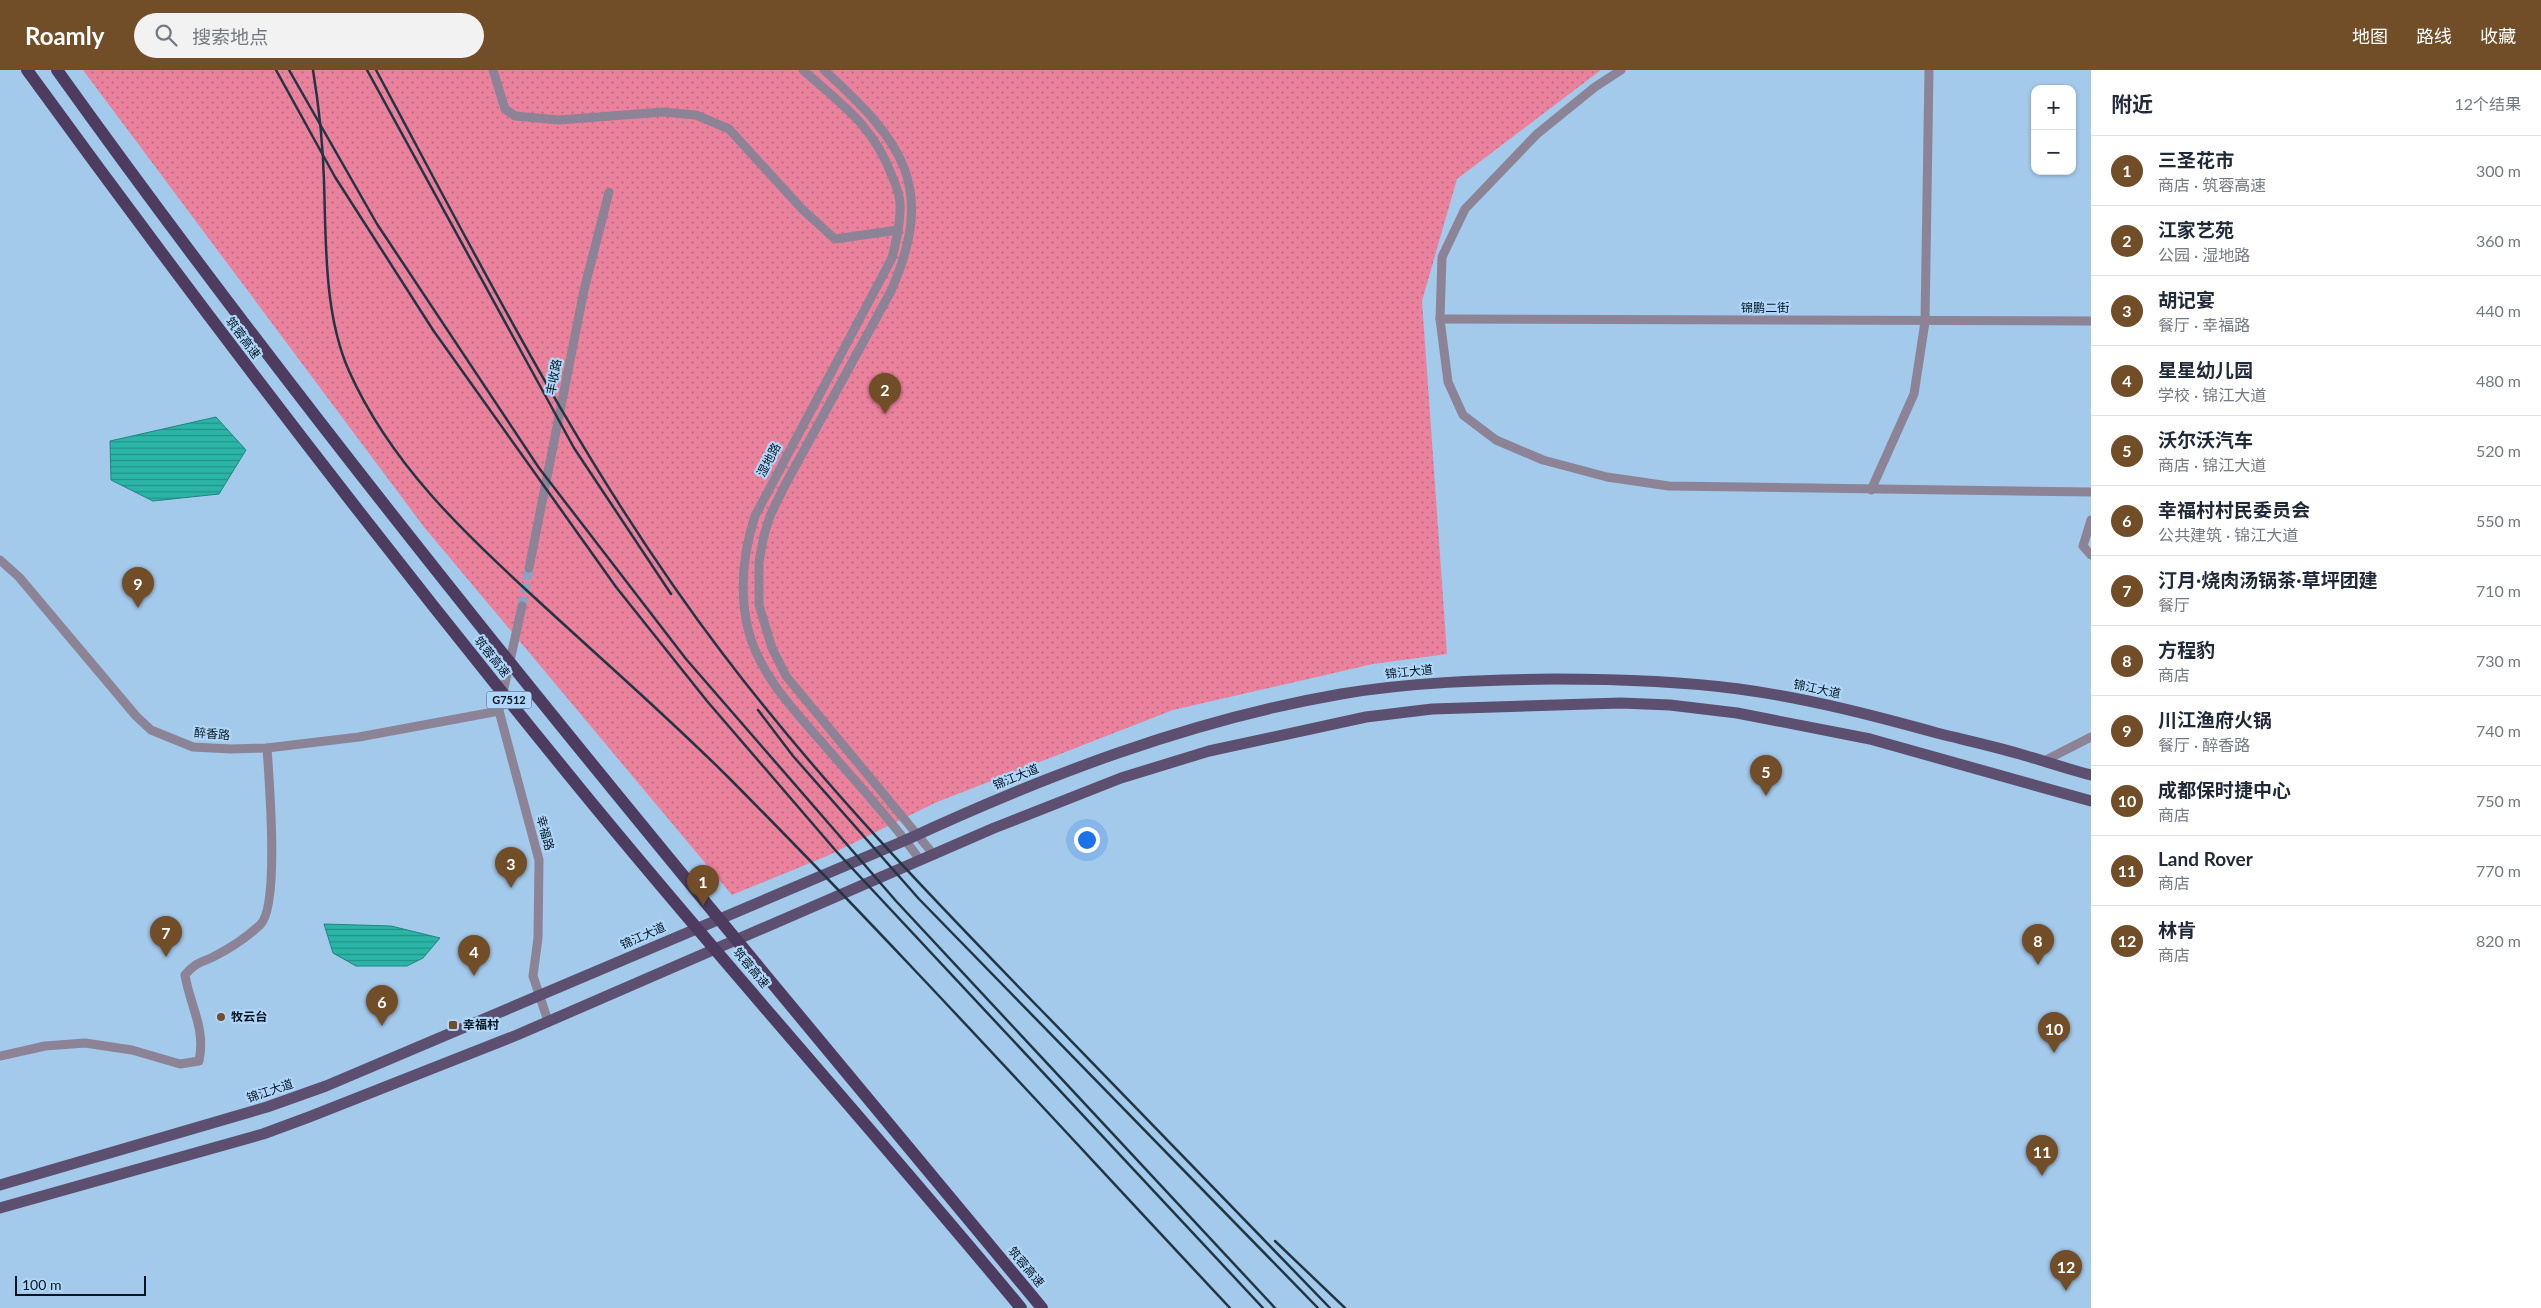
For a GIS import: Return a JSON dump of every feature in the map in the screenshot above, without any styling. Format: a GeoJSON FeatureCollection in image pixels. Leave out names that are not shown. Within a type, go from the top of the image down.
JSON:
{"type":"FeatureCollection","features":[{"type":"Feature","properties":{"kind":"highway","name":"筑蓉高速"},"geometry":{"type":"LineString","coordinates":[[27,70],[149,238],[363,518],[553,755],[1020,1308]]}},
{"type":"Feature","properties":{"kind":"highway","name":"筑蓉高速"},"geometry":{"type":"LineString","coordinates":[[57,70],[162,218],[407,535],[1042,1308]]}},
{"type":"Feature","properties":{"kind":"main road","name":"锦江大道"},"geometry":{"type":"LineString","coordinates":[[0,1185],[267,1107],[326,1086],[540,996],[731,912],[918,835],[995,800],[1086,764],[1182,731],[1272,708],[1343,694],[1431,683],[1588,679],[1645,680],[1738,689],[1871,715],[2091,775]]}},
{"type":"Feature","properties":{"kind":"main road"},"geometry":{"type":"LineString","coordinates":[[0,1208],[263,1134],[548,1021],[994,828],[1121,778],[1209,751],[1366,717],[1432,709],[1621,703],[1737,713],[1870,739],[2091,802]]}},
{"type":"Feature","properties":{"kind":"street"},"geometry":{"type":"LineString","coordinates":[[493,70],[505,108],[515,116],[559,120],[663,112],[696,115],[729,128],[804,210],[835,239],[910,231]]}},
{"type":"Feature","properties":{"kind":"street","name":"湿地路"},"geometry":{"type":"LineString","coordinates":[[803,70],[866,126],[884,153],[894,181],[900,207],[898,231],[892,258],[764,495],[748,536],[743,577],[748,629],[755,648],[777,690],[906,840],[920,860]]}},
{"type":"Feature","properties":{"kind":"street"},"geometry":{"type":"LineString","coordinates":[[824,70],[883,128],[901,157],[910,182],[910,231],[904,261],[891,291],[774,509],[764,535],[758,586],[761,613],[772,648],[786,676],[934,855]]}},
{"type":"Feature","properties":{"kind":"street"},"geometry":{"type":"LineString","coordinates":[[1621,70],[1595,87],[1537,134],[1465,209],[1442,257],[1440,319],[1448,382],[1463,415],[1496,440],[1543,460],[1607,477],[1669,486],[2091,492]]}},
{"type":"Feature","properties":{"kind":"street"},"geometry":{"type":"LineString","coordinates":[[1871,490],[1914,394],[1925,322],[1929,70]]}},
{"type":"Feature","properties":{"kind":"street","name":"丰收路"},"geometry":{"type":"LineString","coordinates":[[529,568],[584,290],[609,192]]}},
{"type":"Feature","properties":{"kind":"street","name":"锦鹏二街"},"geometry":{"type":"LineString","coordinates":[[1440,319],[1925,322],[2091,321]]}},
{"type":"Feature","properties":{"kind":"street"},"geometry":{"type":"LineString","coordinates":[[800,430],[812,436]]}},
{"type":"Feature","properties":{"kind":"street"},"geometry":{"type":"LineString","coordinates":[[2091,520],[2083,546],[2091,555]]}},
{"type":"Feature","properties":{"kind":"street","name":"醉香路"},"geometry":{"type":"LineString","coordinates":[[0,560],[19,577],[136,716],[152,730],[193,748],[268,748],[359,737],[499,711]]}},
{"type":"Feature","properties":{"kind":"street"},"geometry":{"type":"LineString","coordinates":[[499,711],[522,606]]}},
{"type":"Feature","properties":{"kind":"street","name":"幸福路"},"geometry":{"type":"LineString","coordinates":[[499,711],[539,860],[538,938],[533,976],[548,1021]]}},
{"type":"Feature","properties":{"kind":"street"},"geometry":{"type":"LineString","coordinates":[[2044,762],[2091,737]]}},
{"type":"Feature","properties":{"kind":"street"},"geometry":{"type":"LineString","coordinates":[[0,1056],[45,1046],[85,1043],[132,1050],[180,1064],[199,1061],[200,1029],[198,1017],[188,995],[185,975],[195,964],[212,957],[262,924],[269,906],[272,836],[268,748]]}},
{"type":"Feature","properties":{"kind":"shaded area"},"geometry":{"type":"Polygon","coordinates":[[[83,70],[1601,70],[1457,179],[1422,301],[1447,654],[1373,664],[1173,710],[937,802],[827,856],[732,895],[424,527],[83,70]]]}},
{"type":"Feature","properties":{"kind":"shaded area"},"geometry":{"type":"Polygon","coordinates":[[[216,417],[246,450],[219,494],[153,501],[111,480],[110,441],[216,417]]]}},
{"type":"Feature","properties":{"kind":"shaded area"},"geometry":{"type":"Polygon","coordinates":[[[324,924],[391,926],[440,938],[423,958],[407,966],[356,966],[333,953],[324,924]]]}},
{"type":"Feature","properties":{"kind":"tunnel"},"geometry":{"type":"LineString","coordinates":[[522,606],[529,568]]}},
{"type":"Feature","properties":{"kind":"railway"},"geometry":{"type":"LineString","coordinates":[[276,70],[335,177],[433,330],[616,587],[707,701],[836,851],[1263,1308]]}},
{"type":"Feature","properties":{"kind":"railway"},"geometry":{"type":"LineString","coordinates":[[289,70],[377,224],[539,468],[686,659],[896,901],[1275,1308]]}},
{"type":"Feature","properties":{"kind":"railway"},"geometry":{"type":"LineString","coordinates":[[313,70],[323,153],[328,278],[335,326],[349,371],[385,436],[407,466],[430,494],[481,548],[682,732],[793,843],[1230,1308]]}},
{"type":"Feature","properties":{"kind":"railway"},"geometry":{"type":"LineString","coordinates":[[367,70],[574,448],[671,594]]}},
{"type":"Feature","properties":{"kind":"railway"},"geometry":{"type":"LineString","coordinates":[[376,70],[496,295],[581,442],[673,585],[723,654],[798,748],[919,883],[1330,1308]]}},
{"type":"Feature","properties":{"kind":"railway"},"geometry":{"type":"LineString","coordinates":[[758,710],[793,756],[919,899],[1318,1308]]}},
{"type":"Feature","properties":{"kind":"railway"},"geometry":{"type":"LineString","coordinates":[[1275,1241],[1345,1308]]}},
{"type":"Feature","properties":{"kind":"place","name":"江家艺苑"},"geometry":{"type":"Point","coordinates":[885,414]}},
{"type":"Feature","properties":{"kind":"place","name":"川江渔府火锅"},"geometry":{"type":"Point","coordinates":[138,608]}},
{"type":"Feature","properties":{"kind":"place","name":"沃尔沃汽车"},"geometry":{"type":"Point","coordinates":[1766,796]}},
{"type":"Feature","properties":{"kind":"place","name":"胡记宴"},"geometry":{"type":"Point","coordinates":[511,888]}},
{"type":"Feature","properties":{"kind":"place","name":"三圣花市"},"geometry":{"type":"Point","coordinates":[703,906]}},
{"type":"Feature","properties":{"kind":"place","name":"汀月·烧肉汤锅茶·草坪团建"},"geometry":{"type":"Point","coordinates":[166,957]}},
{"type":"Feature","properties":{"kind":"place","name":"方程豹"},"geometry":{"type":"Point","coordinates":[2038,965]}},
{"type":"Feature","properties":{"kind":"place","name":"星星幼儿园"},"geometry":{"type":"Point","coordinates":[474,976]}},
{"type":"Feature","properties":{"kind":"place","name":"牧云台"},"geometry":{"type":"Point","coordinates":[221,1017]}},
{"type":"Feature","properties":{"kind":"place","name":"幸福村"},"geometry":{"type":"Point","coordinates":[453,1025]}},
{"type":"Feature","properties":{"kind":"place","name":"幸福村村民委员会"},"geometry":{"type":"Point","coordinates":[382,1026]}},
{"type":"Feature","properties":{"kind":"place","name":"成都保时捷中心"},"geometry":{"type":"Point","coordinates":[2054,1053]}},
{"type":"Feature","properties":{"kind":"place","name":"Land Rover"},"geometry":{"type":"Point","coordinates":[2042,1176]}},
{"type":"Feature","properties":{"kind":"place","name":"林肯"},"geometry":{"type":"Point","coordinates":[2066,1291]}}]}
